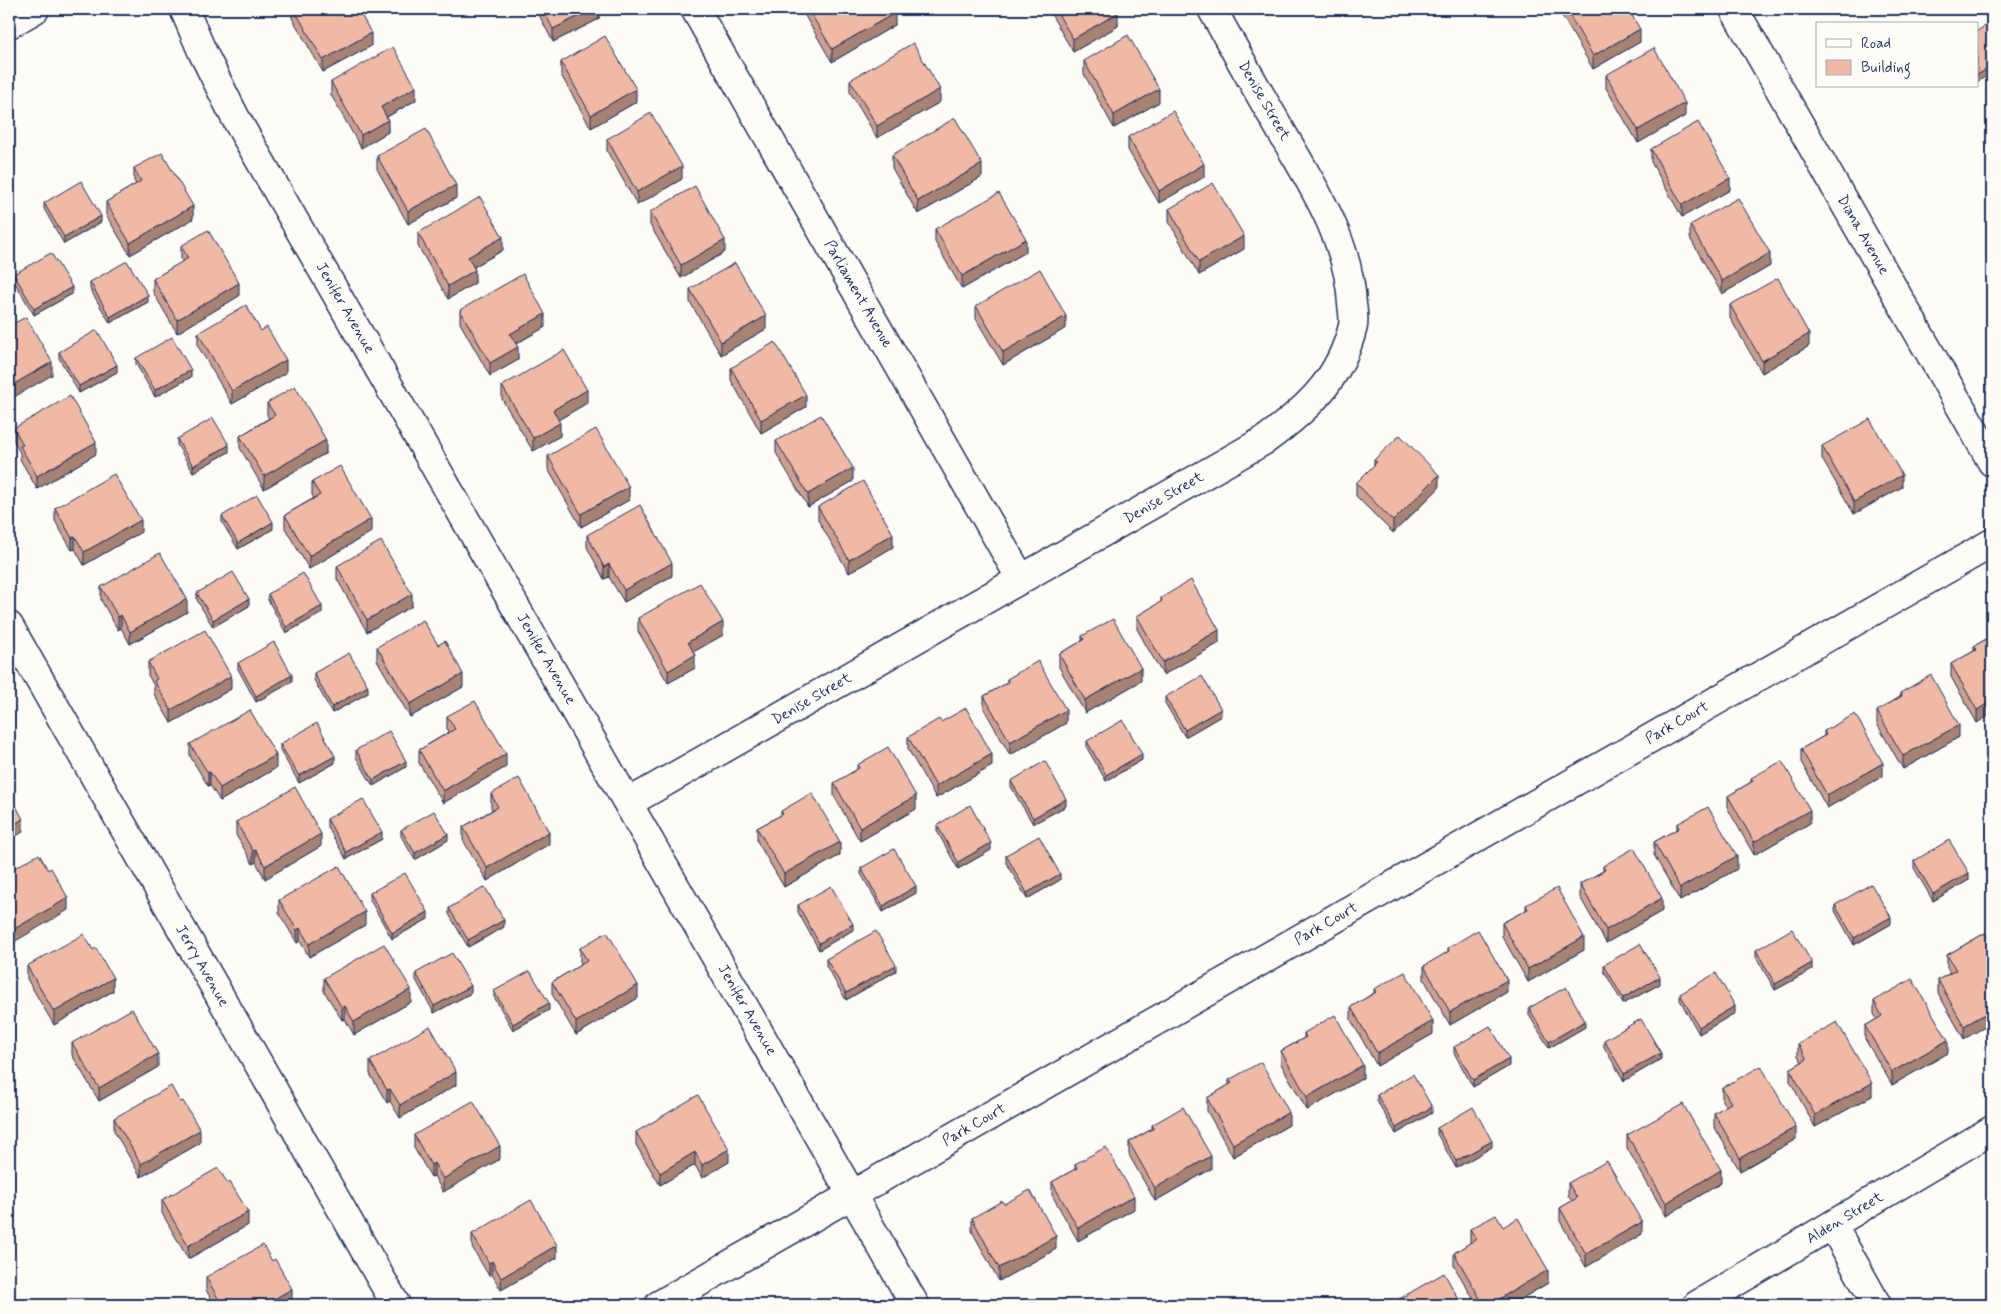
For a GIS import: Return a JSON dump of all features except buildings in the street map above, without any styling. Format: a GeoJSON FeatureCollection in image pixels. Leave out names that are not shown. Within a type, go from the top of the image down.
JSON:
{"type":"FeatureCollection","features":[{"type":"Feature","properties":{"kind":"street"},"geometry":{"type":"LineString","coordinates":[[9,24],[35,9]]}},
{"type":"Feature","properties":{"kind":"street","name":"Jenifer Avenue"},"geometry":{"type":"LineString","coordinates":[[184,9],[235,117],[915,1305]]}},
{"type":"Feature","properties":{"kind":"street","name":"Parliament Avenue"},"geometry":{"type":"LineString","coordinates":[[695,9],[1021,579]]}},
{"type":"Feature","properties":{"kind":"street","name":"Denise Street"},"geometry":{"type":"LineString","coordinates":[[628,803],[1265,440],[1299,415],[1323,390],[1342,359],[1354,324],[1351,280],[1337,235],[1314,189],[1212,9]]}},
{"type":"Feature","properties":{"kind":"street","name":"Diana Avenue"},"geometry":{"type":"LineString","coordinates":[[1734,9],[1992,462]]}},
{"type":"Feature","properties":{"kind":"street","name":"Park Court"},"geometry":{"type":"LineString","coordinates":[[659,1305],[1992,543]]}},
{"type":"Feature","properties":{"kind":"street","name":"Jerry Avenue"},"geometry":{"type":"LineString","coordinates":[[9,626],[396,1305]]}},
{"type":"Feature","properties":{"kind":"street","name":"Alden Street"},"geometry":{"type":"LineString","coordinates":[[1697,1305],[1992,1130]]}},
{"type":"Feature","properties":{"kind":"street"},"geometry":{"type":"LineString","coordinates":[[1833,1226],[1877,1305]]}}]}
